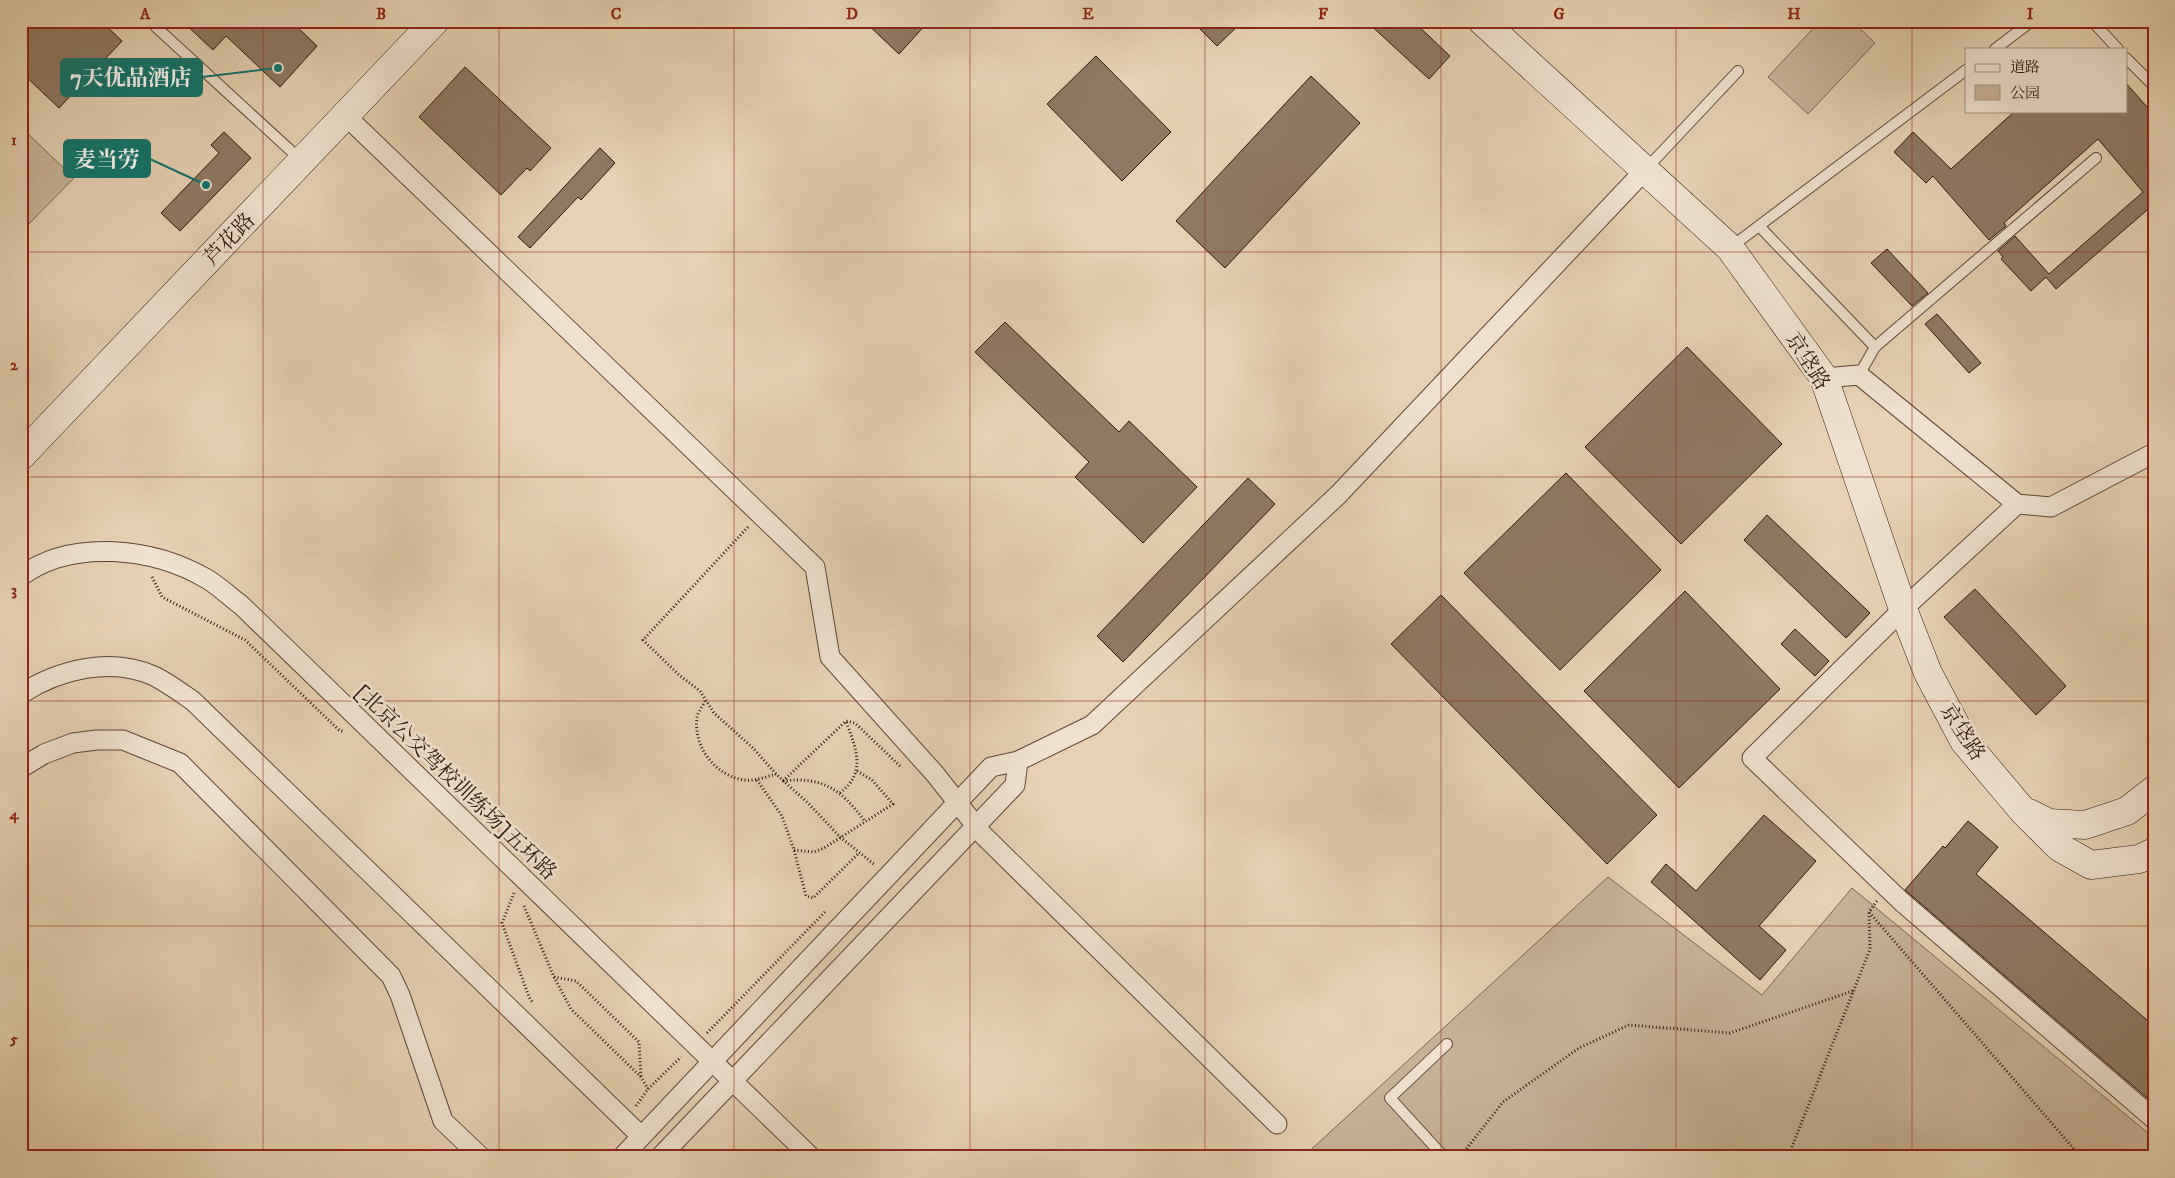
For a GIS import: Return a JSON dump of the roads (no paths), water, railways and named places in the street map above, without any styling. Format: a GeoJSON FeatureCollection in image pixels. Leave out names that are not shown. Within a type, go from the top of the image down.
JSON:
{"type":"FeatureCollection","features":[{"type":"Feature","properties":{"kind":"street","name":"芦花路"},"geometry":{"type":"LineString","coordinates":[[21,456],[436,21]]}},
{"type":"Feature","properties":{"kind":"street","name":"京垡路"},"geometry":{"type":"LineString","coordinates":[[1482,21],[1730,248],[1824,378],[1903,609],[1928,673],[1964,741],[2023,810]]}},
{"type":"Feature","properties":{"kind":"street"},"geometry":{"type":"LineString","coordinates":[[346,116],[815,567],[830,657],[935,774],[983,835],[1276,1124]]}},
{"type":"Feature","properties":{"kind":"street"},"geometry":{"type":"LineString","coordinates":[[622,1157],[991,767],[1018,762],[1092,724],[1345,488],[1645,170]]}},
{"type":"Feature","properties":{"kind":"street"},"geometry":{"type":"LineString","coordinates":[[1824,378],[1859,375],[2017,504],[2051,508],[2154,453]]}},
{"type":"Feature","properties":{"kind":"street"},"geometry":{"type":"LineString","coordinates":[[2017,504],[1903,609],[1752,758],[1886,887],[2154,1119]]}},
{"type":"Feature","properties":{"kind":"street","name":"[北京公交驾校训练场]五环路"},"geometry":{"type":"LineString","coordinates":[[21,576],[49,561],[75,554],[105,552],[140,554],[178,566],[208,580],[241,605],[734,1080],[811,1157]]}},
{"type":"Feature","properties":{"kind":"street"},"geometry":{"type":"LineString","coordinates":[[21,694],[63,673],[96,667],[125,669],[152,675],[174,687],[193,702],[631,1113],[642,1136]]}},
{"type":"Feature","properties":{"kind":"street"},"geometry":{"type":"LineString","coordinates":[[21,768],[44,754],[73,743],[97,740],[122,740],[180,763],[391,976],[400,995],[442,1122],[481,1157]]}},
{"type":"Feature","properties":{"kind":"street"},"geometry":{"type":"LineString","coordinates":[[660,1157],[1016,785],[1018,762]]}},
{"type":"Feature","properties":{"kind":"street"},"geometry":{"type":"LineString","coordinates":[[2023,810],[2050,823],[2085,825],[2127,811],[2154,790]]}},
{"type":"Feature","properties":{"kind":"street"},"geometry":{"type":"LineString","coordinates":[[2023,810],[2058,847],[2091,864],[2140,859],[2150,860]]}},
{"type":"Feature","properties":{"kind":"lane"},"geometry":{"type":"LineString","coordinates":[[154,21],[156,27],[302,162]]}},
{"type":"Feature","properties":{"kind":"lane"},"geometry":{"type":"LineString","coordinates":[[1996,48],[2032,21]]}},
{"type":"Feature","properties":{"kind":"lane"},"geometry":{"type":"LineString","coordinates":[[2092,21],[2117,48]]}},
{"type":"Feature","properties":{"kind":"lane"},"geometry":{"type":"LineString","coordinates":[[2128,60],[2154,86]]}},
{"type":"Feature","properties":{"kind":"lane"},"geometry":{"type":"LineString","coordinates":[[1645,170],[1738,71]]}},
{"type":"Feature","properties":{"kind":"lane"},"geometry":{"type":"LineString","coordinates":[[1730,248],[1965,71]]}},
{"type":"Feature","properties":{"kind":"lane"},"geometry":{"type":"LineString","coordinates":[[1859,375],[1875,347],[2096,158]]}},
{"type":"Feature","properties":{"kind":"lane"},"geometry":{"type":"LineString","coordinates":[[1759,226],[1875,347]]}},
{"type":"Feature","properties":{"kind":"lane"},"geometry":{"type":"LineString","coordinates":[[2127,811],[2154,781]]}},
{"type":"Feature","properties":{"kind":"lane"},"geometry":{"type":"LineString","coordinates":[[1444,1157],[1390,1098],[1447,1044]]}},
{"type":"Feature","properties":{"kind":"place","name":"7天优品酒店"},"geometry":{"type":"Point","coordinates":[278,68]}},
{"type":"Feature","properties":{"kind":"place","name":"麦当劳"},"geometry":{"type":"Point","coordinates":[206,185]}}]}
